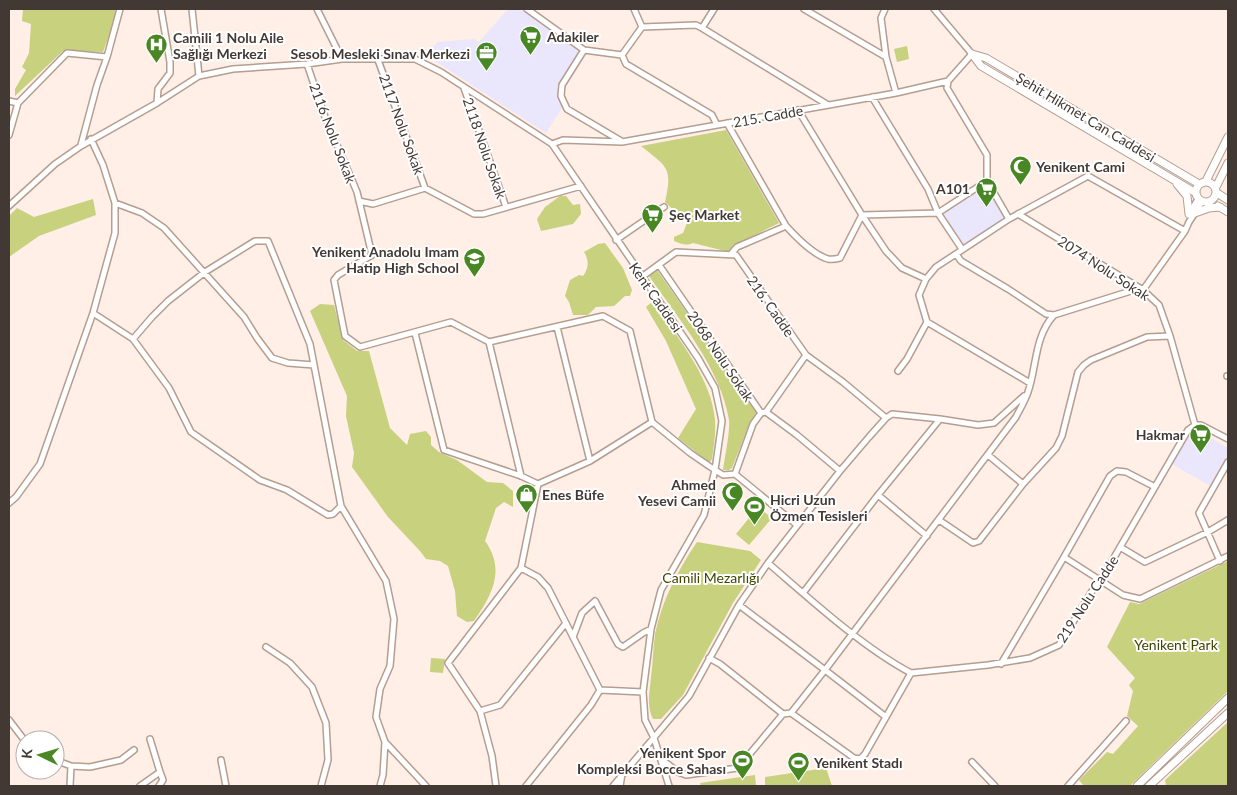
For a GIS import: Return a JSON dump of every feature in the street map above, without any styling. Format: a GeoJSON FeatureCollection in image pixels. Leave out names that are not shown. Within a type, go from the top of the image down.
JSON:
{"type":"FeatureCollection","features":[{"type":"Feature","properties":{"kind":"street"},"geometry":{"type":"LineString","coordinates":[[81,146],[120,9]]}},
{"type":"Feature","properties":{"kind":"street"},"geometry":{"type":"LineString","coordinates":[[157,103],[158,89],[170,73],[162,9]]}},
{"type":"Feature","properties":{"kind":"street"},"geometry":{"type":"LineString","coordinates":[[9,206],[55,164],[91,139],[157,103],[199,76],[192,9]]}},
{"type":"Feature","properties":{"kind":"street"},"geometry":{"type":"LineString","coordinates":[[317,9],[342,59]]}},
{"type":"Feature","properties":{"kind":"street"},"geometry":{"type":"LineString","coordinates":[[527,9],[584,50],[622,55]]}},
{"type":"Feature","properties":{"kind":"street"},"geometry":{"type":"LineString","coordinates":[[634,9],[642,27]]}},
{"type":"Feature","properties":{"kind":"street"},"geometry":{"type":"LineString","coordinates":[[702,28],[714,9]]}},
{"type":"Feature","properties":{"kind":"street"},"geometry":{"type":"LineString","coordinates":[[804,9],[886,57]]}},
{"type":"Feature","properties":{"kind":"street"},"geometry":{"type":"LineString","coordinates":[[885,9],[881,18],[886,57],[896,93]]}},
{"type":"Feature","properties":{"kind":"street","name":"Şehit Hikmet Can Caddesi"},"geometry":{"type":"LineString","coordinates":[[934,9],[981,66],[1145,162],[1199,198]]}},
{"type":"Feature","properties":{"kind":"street"},"geometry":{"type":"LineString","coordinates":[[642,27],[696,25],[828,105]]}},
{"type":"Feature","properties":{"kind":"street"},"geometry":{"type":"LineString","coordinates":[[622,55],[642,27]]}},
{"type":"Feature","properties":{"kind":"street"},"geometry":{"type":"LineString","coordinates":[[584,50],[562,86],[561,96],[567,109],[622,142]]}},
{"type":"Feature","properties":{"kind":"street"},"geometry":{"type":"LineString","coordinates":[[9,135],[18,103],[66,54],[107,57]]}},
{"type":"Feature","properties":{"kind":"street"},"geometry":{"type":"LineString","coordinates":[[972,54],[948,81],[947,88],[986,156],[987,181],[1009,219]]}},
{"type":"Feature","properties":{"kind":"street","name":"Şehit Hikmet Can Caddesi"},"geometry":{"type":"LineString","coordinates":[[972,54],[986,58],[1203,183],[1212,183],[1216,190]]}},
{"type":"Feature","properties":{"kind":"street"},"geometry":{"type":"LineString","coordinates":[[622,55],[626,64],[712,114],[717,125]]}},
{"type":"Feature","properties":{"kind":"street","name":"Kent Caddesi"},"geometry":{"type":"LineString","coordinates":[[199,76],[233,69],[307,64],[342,59],[415,59],[441,72],[552,144],[698,358],[715,388],[722,422],[715,470],[704,515],[661,590],[651,629],[643,692],[645,720],[654,738],[669,786]]}},
{"type":"Feature","properties":{"kind":"street","name":"2117 Nolu Sokak"},"geometry":{"type":"LineString","coordinates":[[378,60],[425,188]]}},
{"type":"Feature","properties":{"kind":"street","name":"2116 Nolu Sokak"},"geometry":{"type":"LineString","coordinates":[[307,64],[325,117],[359,201],[372,254],[338,275],[334,280],[345,336],[360,347],[415,333]]}},
{"type":"Feature","properties":{"kind":"street","name":"215. Cadde"},"geometry":{"type":"LineString","coordinates":[[552,144],[563,140],[622,142],[896,93],[948,81]]}},
{"type":"Feature","properties":{"kind":"street","name":"2118 Nolu Sokak"},"geometry":{"type":"LineString","coordinates":[[464,88],[506,207]]}},
{"type":"Feature","properties":{"kind":"street"},"geometry":{"type":"LineString","coordinates":[[872,97],[928,189],[938,213],[962,250]]}},
{"type":"Feature","properties":{"kind":"street"},"geometry":{"type":"LineString","coordinates":[[9,101],[18,103]]}},
{"type":"Feature","properties":{"kind":"street"},"geometry":{"type":"LineString","coordinates":[[798,110],[862,216],[886,251],[902,268],[926,278]]}},
{"type":"Feature","properties":{"kind":"street"},"geometry":{"type":"LineString","coordinates":[[727,123],[786,226],[819,255],[830,260],[840,258],[862,216]]}},
{"type":"Feature","properties":{"kind":"street"},"geometry":{"type":"LineString","coordinates":[[791,713],[1016,417],[1028,392],[1045,324],[1054,316],[1134,290],[1143,290],[1186,231],[1203,183],[1228,138]]}},
{"type":"Feature","properties":{"kind":"street"},"geometry":{"type":"LineString","coordinates":[[9,503],[16,497],[40,464],[93,313],[115,233],[115,203],[103,165],[91,139]]}},
{"type":"Feature","properties":{"kind":"street"},"geometry":{"type":"LineString","coordinates":[[1211,201],[1228,163]]}},
{"type":"Feature","properties":{"kind":"street"},"geometry":{"type":"LineString","coordinates":[[1030,383],[927,322],[919,295],[926,278],[936,267],[1009,219],[1088,176],[1186,231]]}},
{"type":"Feature","properties":{"kind":"street"},"geometry":{"type":"LineString","coordinates":[[862,216],[938,213],[987,181]]}},
{"type":"Feature","properties":{"kind":"street"},"geometry":{"type":"LineString","coordinates":[[1176,182],[1187,196],[1191,216]]}},
{"type":"Feature","properties":{"kind":"street"},"geometry":{"type":"LineString","coordinates":[[359,201],[373,204],[425,188],[474,214],[483,214],[581,186]]}},
{"type":"Feature","properties":{"kind":"street"},"geometry":{"type":"LineString","coordinates":[[1216,190],[1228,200]]}},
{"type":"Feature","properties":{"kind":"street"},"geometry":{"type":"LineString","coordinates":[[1199,198],[1211,201],[1228,212]]}},
{"type":"Feature","properties":{"kind":"street"},"geometry":{"type":"LineString","coordinates":[[115,203],[142,213],[164,228],[244,317],[272,358],[288,363],[314,365]]}},
{"type":"Feature","properties":{"kind":"street"},"geometry":{"type":"LineString","coordinates":[[616,240],[664,207]]}},
{"type":"Feature","properties":{"kind":"street"},"geometry":{"type":"LineString","coordinates":[[1191,216],[1209,208],[1220,207]]}},
{"type":"Feature","properties":{"kind":"street","name":"2074 Nolu Sokak"},"geometry":{"type":"LineString","coordinates":[[1018,214],[1143,290],[1159,305],[1170,336],[1195,425]]}},
{"type":"Feature","properties":{"kind":"street"},"geometry":{"type":"LineString","coordinates":[[643,276],[676,252],[731,254],[737,247],[786,226]]}},
{"type":"Feature","properties":{"kind":"street"},"geometry":{"type":"LineString","coordinates":[[133,339],[168,302],[205,272],[255,241],[268,241],[310,344],[341,506],[386,581],[394,619],[390,666],[380,689],[376,717],[385,742],[426,786]]}},
{"type":"Feature","properties":{"kind":"street","name":"216. Cadde"},"geometry":{"type":"LineString","coordinates":[[731,254],[736,255],[806,355],[843,382],[886,418]]}},
{"type":"Feature","properties":{"kind":"street"},"geometry":{"type":"LineString","coordinates":[[956,254],[962,261],[1046,314],[1054,316]]}},
{"type":"Feature","properties":{"kind":"street","name":"2068 Nolu Sokak"},"geometry":{"type":"LineString","coordinates":[[659,265],[763,412],[797,435],[840,471]]}},
{"type":"Feature","properties":{"kind":"street"},"geometry":{"type":"LineString","coordinates":[[93,313],[133,339],[169,388],[191,432],[260,480],[287,490],[328,515],[334,514],[341,506]]}},
{"type":"Feature","properties":{"kind":"street"},"geometry":{"type":"LineString","coordinates":[[652,422],[590,461],[538,484],[521,476],[444,450],[415,333],[450,322],[489,342],[603,316],[630,331],[652,422],[690,453],[715,470],[724,475],[735,474],[797,525]]}},
{"type":"Feature","properties":{"kind":"street"},"geometry":{"type":"LineString","coordinates":[[898,371],[907,359],[927,322]]}},
{"type":"Feature","properties":{"kind":"street"},"geometry":{"type":"LineString","coordinates":[[557,328],[590,461]]}},
{"type":"Feature","properties":{"kind":"street"},"geometry":{"type":"LineString","coordinates":[[939,520],[973,543],[980,541],[1023,484],[1056,448],[1062,436],[1078,372],[1084,365],[1091,360],[1148,337],[1170,336]]}},
{"type":"Feature","properties":{"kind":"street"},"geometry":{"type":"LineString","coordinates":[[489,342],[521,476]]}},
{"type":"Feature","properties":{"kind":"street"},"geometry":{"type":"LineString","coordinates":[[735,474],[753,424],[806,355]]}},
{"type":"Feature","properties":{"kind":"street"},"geometry":{"type":"LineString","coordinates":[[613,786],[689,696],[739,605],[768,563],[840,471],[886,418],[892,414],[978,425],[994,423],[1028,392]]}},
{"type":"Feature","properties":{"kind":"street"},"geometry":{"type":"LineString","coordinates":[[803,593],[878,495],[940,419]]}},
{"type":"Feature","properties":{"kind":"street"},"geometry":{"type":"LineString","coordinates":[[1195,425],[1201,424],[1228,439]]}},
{"type":"Feature","properties":{"kind":"street","name":"219 Nolu Cadde"},"geometry":{"type":"LineString","coordinates":[[911,673],[1000,664],[1030,658],[1059,645],[1120,547],[1188,430],[1195,425]]}},
{"type":"Feature","properties":{"kind":"street"},"geometry":{"type":"LineString","coordinates":[[988,455],[1023,484]]}},
{"type":"Feature","properties":{"kind":"street"},"geometry":{"type":"LineString","coordinates":[[1220,561],[1199,513],[1228,462]]}},
{"type":"Feature","properties":{"kind":"street"},"geometry":{"type":"LineString","coordinates":[[1000,664],[1110,476],[1117,471],[1126,472],[1155,487]]}},
{"type":"Feature","properties":{"kind":"street"},"geometry":{"type":"LineString","coordinates":[[496,786],[492,756],[480,711],[448,663],[521,568],[538,484]]}},
{"type":"Feature","properties":{"kind":"street"},"geometry":{"type":"LineString","coordinates":[[878,495],[927,536]]}},
{"type":"Feature","properties":{"kind":"street"},"geometry":{"type":"LineString","coordinates":[[1120,547],[1146,562],[1208,532],[1228,520]]}},
{"type":"Feature","properties":{"kind":"street"},"geometry":{"type":"LineString","coordinates":[[1064,557],[1123,595],[1140,599],[1228,556]]}},
{"type":"Feature","properties":{"kind":"street"},"geometry":{"type":"LineString","coordinates":[[660,759],[678,772],[686,775],[738,768],[783,714],[791,713],[854,758],[860,759],[865,754],[911,673],[901,668],[853,633],[768,563]]}},
{"type":"Feature","properties":{"kind":"street"},"geometry":{"type":"LineString","coordinates":[[521,568],[538,577],[548,588],[600,690]]}},
{"type":"Feature","properties":{"kind":"street"},"geometry":{"type":"LineString","coordinates":[[573,638],[582,613],[595,601],[618,644],[623,647],[651,629]]}},
{"type":"Feature","properties":{"kind":"street"},"geometry":{"type":"LineString","coordinates":[[739,605],[886,717]]}},
{"type":"Feature","properties":{"kind":"street"},"geometry":{"type":"LineString","coordinates":[[480,711],[500,705],[566,623]]}},
{"type":"Feature","properties":{"kind":"street"},"geometry":{"type":"LineString","coordinates":[[266,647],[290,663],[312,687],[326,723],[328,760],[321,786]]}},
{"type":"Feature","properties":{"kind":"street"},"geometry":{"type":"LineString","coordinates":[[709,658],[720,664],[783,714]]}},
{"type":"Feature","properties":{"kind":"street"},"geometry":{"type":"LineString","coordinates":[[600,690],[643,692]]}},
{"type":"Feature","properties":{"kind":"street"},"geometry":{"type":"LineString","coordinates":[[526,786],[591,705],[600,690]]}},
{"type":"Feature","properties":{"kind":"street"},"geometry":{"type":"LineString","coordinates":[[1137,786],[1228,698]]}},
{"type":"Feature","properties":{"kind":"street"},"geometry":{"type":"LineString","coordinates":[[1149,786],[1228,713]]}},
{"type":"Feature","properties":{"kind":"street"},"geometry":{"type":"LineString","coordinates":[[9,720],[17,730]]}},
{"type":"Feature","properties":{"kind":"street"},"geometry":{"type":"LineString","coordinates":[[1068,786],[1126,722]]}},
{"type":"Feature","properties":{"kind":"street"},"geometry":{"type":"LineString","coordinates":[[150,739],[163,780],[159,786]]}},
{"type":"Feature","properties":{"kind":"street"},"geometry":{"type":"LineString","coordinates":[[380,786],[383,775],[385,742]]}},
{"type":"Feature","properties":{"kind":"street"},"geometry":{"type":"LineString","coordinates":[[65,764],[90,767],[120,760],[134,750]]}},
{"type":"Feature","properties":{"kind":"street"},"geometry":{"type":"LineString","coordinates":[[221,760],[226,786]]}},
{"type":"Feature","properties":{"kind":"street"},"geometry":{"type":"LineString","coordinates":[[972,762],[995,786]]}},
{"type":"Feature","properties":{"kind":"street"},"geometry":{"type":"LineString","coordinates":[[70,786],[71,766]]}},
{"type":"Feature","properties":{"kind":"street"},"geometry":{"type":"LineString","coordinates":[[140,786],[160,772]]}},
{"type":"Feature","properties":{"kind":"street"},"geometry":{"type":"LineString","coordinates":[[620,786],[622,774]]}},
{"type":"Feature","properties":{"kind":"street"},"geometry":{"type":"LineString","coordinates":[[1156,779],[1160,786]]}},
{"type":"Feature","properties":{"kind":"street"},"geometry":{"type":"LineString","coordinates":[[1073,781],[1078,786]]}},
{"type":"Feature","properties":{"kind":"shaded area"},"geometry":{"type":"Polygon","coordinates":[[[508,9],[524,11],[579,51],[557,88],[562,108],[546,133],[424,54],[438,42],[474,39],[479,42],[508,9]]]}},
{"type":"Feature","properties":{"kind":"shaded area"},"geometry":{"type":"Polygon","coordinates":[[[986,187],[1005,219],[962,245],[943,213],[986,187]]]}},
{"type":"Feature","properties":{"kind":"shaded area"},"geometry":{"type":"Polygon","coordinates":[[[1198,430],[1228,448],[1228,455],[1210,486],[1172,464],[1190,433],[1198,430]]]}},
{"type":"Feature","properties":{"kind":"green space"},"geometry":{"type":"Polygon","coordinates":[[[23,9],[116,9],[103,52],[63,51],[15,96],[15,89],[26,70],[22,67],[29,53],[31,24],[22,21],[23,9]]]}},
{"type":"Feature","properties":{"kind":"green space"},"geometry":{"type":"Polygon","coordinates":[[[907,46],[909,59],[897,62],[894,49],[907,46]]]}},
{"type":"Feature","properties":{"kind":"green space"},"geometry":{"type":"Polygon","coordinates":[[[726,130],[779,223],[735,245],[729,252],[693,243],[684,244],[674,241],[674,237],[683,233],[687,223],[665,202],[668,181],[666,169],[641,146],[726,130]]]}},
{"type":"Feature","properties":{"kind":"green space"},"geometry":{"type":"Polygon","coordinates":[[[560,196],[566,196],[573,205],[580,204],[581,214],[573,224],[541,231],[537,219],[545,207],[560,196]]]}},
{"type":"Feature","properties":{"kind":"green space"},"geometry":{"type":"Polygon","coordinates":[[[93,199],[96,215],[39,236],[9,257],[9,216],[17,208],[34,217],[93,199]]]}},
{"type":"Feature","properties":{"kind":"green space"},"geometry":{"type":"Polygon","coordinates":[[[605,243],[623,268],[632,290],[630,296],[625,296],[614,306],[596,307],[588,315],[573,315],[565,296],[570,280],[579,275],[583,276],[585,273],[588,264],[584,252],[598,244],[605,243]]]}},
{"type":"Feature","properties":{"kind":"green space"},"geometry":{"type":"Polygon","coordinates":[[[657,270],[756,412],[755,418],[750,422],[732,468],[729,470],[723,470],[729,425],[724,401],[708,363],[649,276],[657,270]]]}},
{"type":"Feature","properties":{"kind":"green space"},"geometry":{"type":"Polygon","coordinates":[[[653,301],[690,355],[711,399],[715,430],[712,459],[710,462],[678,438],[696,409],[666,341],[646,307],[653,301]]]}},
{"type":"Feature","properties":{"kind":"green space"},"geometry":{"type":"Polygon","coordinates":[[[320,304],[334,305],[343,340],[357,351],[369,351],[390,428],[407,445],[410,434],[426,431],[431,437],[431,445],[439,452],[457,460],[487,482],[503,483],[513,491],[513,507],[504,502],[496,508],[485,541],[495,562],[494,582],[486,602],[474,621],[467,622],[457,616],[455,591],[448,566],[440,561],[426,559],[388,517],[352,467],[354,453],[346,416],[347,396],[310,311],[320,304]]]}},
{"type":"Feature","properties":{"kind":"green space","name":"Hicri Uzun Özmen Tesisleri"},"geometry":{"type":"Polygon","coordinates":[[[758,507],[772,518],[749,545],[736,534],[758,507]]]}},
{"type":"Feature","properties":{"kind":"green space","name":"Camili Mezarlığı"},"geometry":{"type":"Polygon","coordinates":[[[697,542],[750,551],[761,560],[733,603],[683,695],[661,719],[653,719],[649,698],[654,639],[658,621],[683,563],[697,542]]]}},
{"type":"Feature","properties":{"kind":"green space","name":"Yenikent Park"},"geometry":{"type":"Polygon","coordinates":[[[1228,561],[1228,691],[1130,786],[1084,786],[1079,780],[1107,752],[1113,754],[1138,726],[1127,716],[1133,691],[1129,685],[1135,678],[1107,647],[1130,602],[1139,604],[1228,561]]]}},
{"type":"Feature","properties":{"kind":"green space"},"geometry":{"type":"Polygon","coordinates":[[[431,658],[445,659],[443,673],[430,672],[431,658]]]}},
{"type":"Feature","properties":{"kind":"green space"},"geometry":{"type":"Polygon","coordinates":[[[1228,722],[1228,786],[1166,786],[1165,780],[1228,722]]]}},
{"type":"Feature","properties":{"kind":"green space","name":"Yenikent Stadı"},"geometry":{"type":"Polygon","coordinates":[[[826,768],[832,786],[765,786],[765,777],[826,768]]]}},
{"type":"Feature","properties":{"kind":"green space","name":"Yenikent Spor Kompleksi Bocce Sahası"},"geometry":{"type":"Polygon","coordinates":[[[755,775],[756,786],[701,786],[700,783],[755,775]]]}},
{"type":"Feature","properties":{"kind":"place","name":"Adakiler"},"geometry":{"type":"Point","coordinates":[531,55]}},
{"type":"Feature","properties":{"kind":"place","name":"Camili 1 Nolu Aile Sağlığı Merkezi"},"geometry":{"type":"Point","coordinates":[157,64]}},
{"type":"Feature","properties":{"kind":"place","name":"Sesob Mesleki Sınav Merkezi"},"geometry":{"type":"Point","coordinates":[486,72]}},
{"type":"Feature","properties":{"kind":"place","name":"Yenikent Cami"},"geometry":{"type":"Point","coordinates":[1020,185]}},
{"type":"Feature","properties":{"kind":"place","name":"A101"},"geometry":{"type":"Point","coordinates":[986,207]}},
{"type":"Feature","properties":{"kind":"place","name":"Şeç Market"},"geometry":{"type":"Point","coordinates":[653,233]}},
{"type":"Feature","properties":{"kind":"place","name":"Yenikent Anadolu Imam Hatip High School"},"geometry":{"type":"Point","coordinates":[475,278]}},
{"type":"Feature","properties":{"kind":"place","name":"Hakmar"},"geometry":{"type":"Point","coordinates":[1201,453]}},
{"type":"Feature","properties":{"kind":"place","name":"Ahmed Yesevi Camii"},"geometry":{"type":"Point","coordinates":[732,511]}},
{"type":"Feature","properties":{"kind":"place","name":"Enes Büfe"},"geometry":{"type":"Point","coordinates":[526,513]}},
{"type":"Feature","properties":{"kind":"place","name":"Hicri Uzun Özmen Tesisleri"},"geometry":{"type":"Point","coordinates":[754,526]}},
{"type":"Feature","properties":{"kind":"place","name":"Yenikent Spor Kompleksi Bocce Sahası"},"geometry":{"type":"Point","coordinates":[742,779]}},
{"type":"Feature","properties":{"kind":"place","name":"Yenikent Stadı"},"geometry":{"type":"Point","coordinates":[798,781]}}]}
